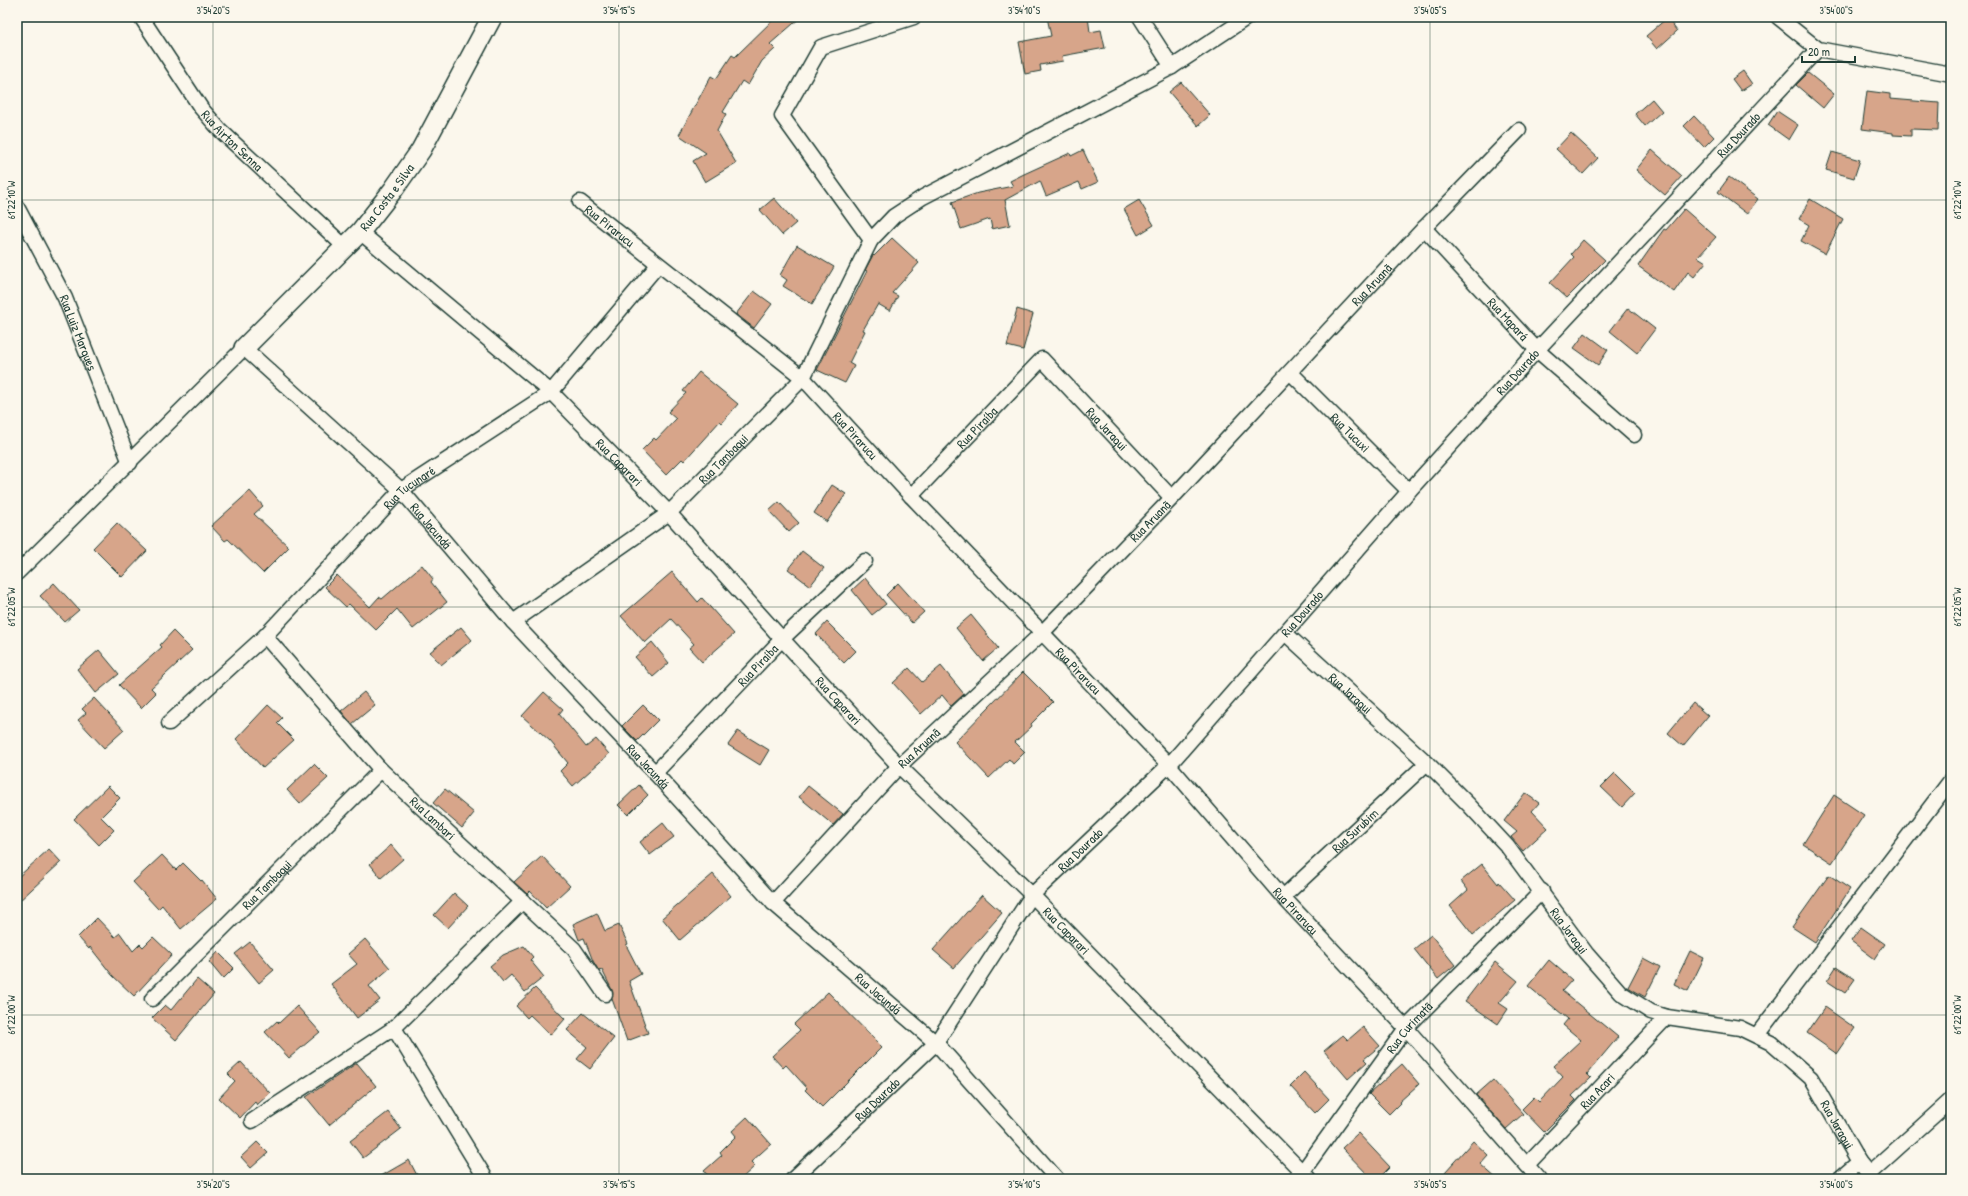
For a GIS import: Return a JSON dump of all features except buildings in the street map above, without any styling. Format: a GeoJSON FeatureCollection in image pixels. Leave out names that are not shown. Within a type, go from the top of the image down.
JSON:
{"type":"FeatureCollection","features":[{"type":"Feature","properties":{"kind":"street","name":"Rua Airton Senna"},"geometry":{"type":"LineString","coordinates":[[142,17],[201,108],[220,130],[344,246]]}},
{"type":"Feature","properties":{"kind":"street","name":"Rua Costa e Silva"},"geometry":{"type":"LineString","coordinates":[[244,348],[344,246],[360,232],[393,190],[421,150],[492,17]]}},
{"type":"Feature","properties":{"kind":"street"},"geometry":{"type":"LineString","coordinates":[[871,240],[782,116],[821,47],[914,17]]}},
{"type":"Feature","properties":{"kind":"street"},"geometry":{"type":"LineString","coordinates":[[1140,17],[1172,67]]}},
{"type":"Feature","properties":{"kind":"street","name":"Rua Tambaqui"},"geometry":{"type":"LineString","coordinates":[[513,622],[669,513],[804,378],[871,240],[894,216],[923,197],[1172,67],[1248,17]]}},
{"type":"Feature","properties":{"kind":"street"},"geometry":{"type":"LineString","coordinates":[[1778,17],[1818,49],[1951,74]]}},
{"type":"Feature","properties":{"kind":"street","name":"Rua Dourado"},"geometry":{"type":"LineString","coordinates":[[799,1177],[936,1043],[1032,895],[1169,765],[1410,491],[1537,350],[1818,49]]}},
{"type":"Feature","properties":{"kind":"street","name":"Rua Aruanã"},"geometry":{"type":"LineString","coordinates":[[773,903],[899,766],[1042,633],[1291,373],[1424,228],[1519,130]]}},
{"type":"Feature","properties":{"kind":"street","name":"Rua Pirarucu"},"geometry":{"type":"LineString","coordinates":[[580,202],[658,265],[804,378],[911,496],[1169,765],[1283,897],[1406,1028],[1539,1179]]}},
{"type":"Feature","properties":{"kind":"street","name":"Rua Luiz Marques"},"geometry":{"type":"LineString","coordinates":[[17,207],[65,298],[130,463]]}},
{"type":"Feature","properties":{"kind":"street","name":"Rua Mapará"},"geometry":{"type":"LineString","coordinates":[[1424,228],[1537,350],[1634,435]]}},
{"type":"Feature","properties":{"kind":"street","name":"Rua Caparari"},"geometry":{"type":"LineString","coordinates":[[360,232],[550,392],[669,513],[899,766],[1032,895],[1303,1176]]}},
{"type":"Feature","properties":{"kind":"street","name":"Rua Tucunaré"},"geometry":{"type":"LineString","coordinates":[[168,723],[265,636],[401,490],[550,392],[658,265]]}},
{"type":"Feature","properties":{"kind":"street"},"geometry":{"type":"LineString","coordinates":[[17,573],[130,463],[244,348]]}},
{"type":"Feature","properties":{"kind":"street","name":"Rua Jacundá"},"geometry":{"type":"LineString","coordinates":[[244,348],[401,490],[513,622],[773,903],[936,1043],[1057,1179]]}},
{"type":"Feature","properties":{"kind":"street","name":"Rua Piraíba"},"geometry":{"type":"LineString","coordinates":[[911,496],[1042,359]]}},
{"type":"Feature","properties":{"kind":"street","name":"Rua Jaraqui"},"geometry":{"type":"LineString","coordinates":[[1042,359],[1172,498]]}},
{"type":"Feature","properties":{"kind":"street","name":"Rua Tucuxi"},"geometry":{"type":"LineString","coordinates":[[1291,373],[1410,491]]}},
{"type":"Feature","properties":{"kind":"street","name":"Rua Piraíba"},"geometry":{"type":"LineString","coordinates":[[654,773],[782,639],[865,561]]}},
{"type":"Feature","properties":{"kind":"street","name":"Rua Jaraqui"},"geometry":{"type":"LineString","coordinates":[[1285,633],[1427,763],[1469,805],[1507,846],[1542,891],[1586,953],[1621,993],[1651,1012],[1667,1017],[1740,1028],[1771,1043],[1811,1078],[1859,1162],[1870,1176]]}},
{"type":"Feature","properties":{"kind":"street","name":"Rua Lambari"},"geometry":{"type":"LineString","coordinates":[[265,636],[381,770],[574,949],[605,994]]}},
{"type":"Feature","properties":{"kind":"street","name":"Rua Surubim"},"geometry":{"type":"LineString","coordinates":[[1283,897],[1427,763]]}},
{"type":"Feature","properties":{"kind":"street","name":"Rua Tambaqui"},"geometry":{"type":"LineString","coordinates":[[152,999],[381,770]]}},
{"type":"Feature","properties":{"kind":"street"},"geometry":{"type":"LineString","coordinates":[[1757,1035],[1951,780]]}},
{"type":"Feature","properties":{"kind":"street","name":"Rua Curimatã"},"geometry":{"type":"LineString","coordinates":[[1303,1176],[1406,1028],[1542,891]]}},
{"type":"Feature","properties":{"kind":"street"},"geometry":{"type":"LineString","coordinates":[[252,1121],[394,1028],[523,901]]}},
{"type":"Feature","properties":{"kind":"street","name":"Rua Acari"},"geometry":{"type":"LineString","coordinates":[[1528,1165],[1667,1017]]}},
{"type":"Feature","properties":{"kind":"street"},"geometry":{"type":"LineString","coordinates":[[394,1028],[486,1179]]}},
{"type":"Feature","properties":{"kind":"street"},"geometry":{"type":"LineString","coordinates":[[1870,1176],[1951,1100]]}},
{"type":"Feature","properties":{"kind":"street"},"geometry":{"type":"LineString","coordinates":[[1839,1179],[1859,1162]]}}]}
